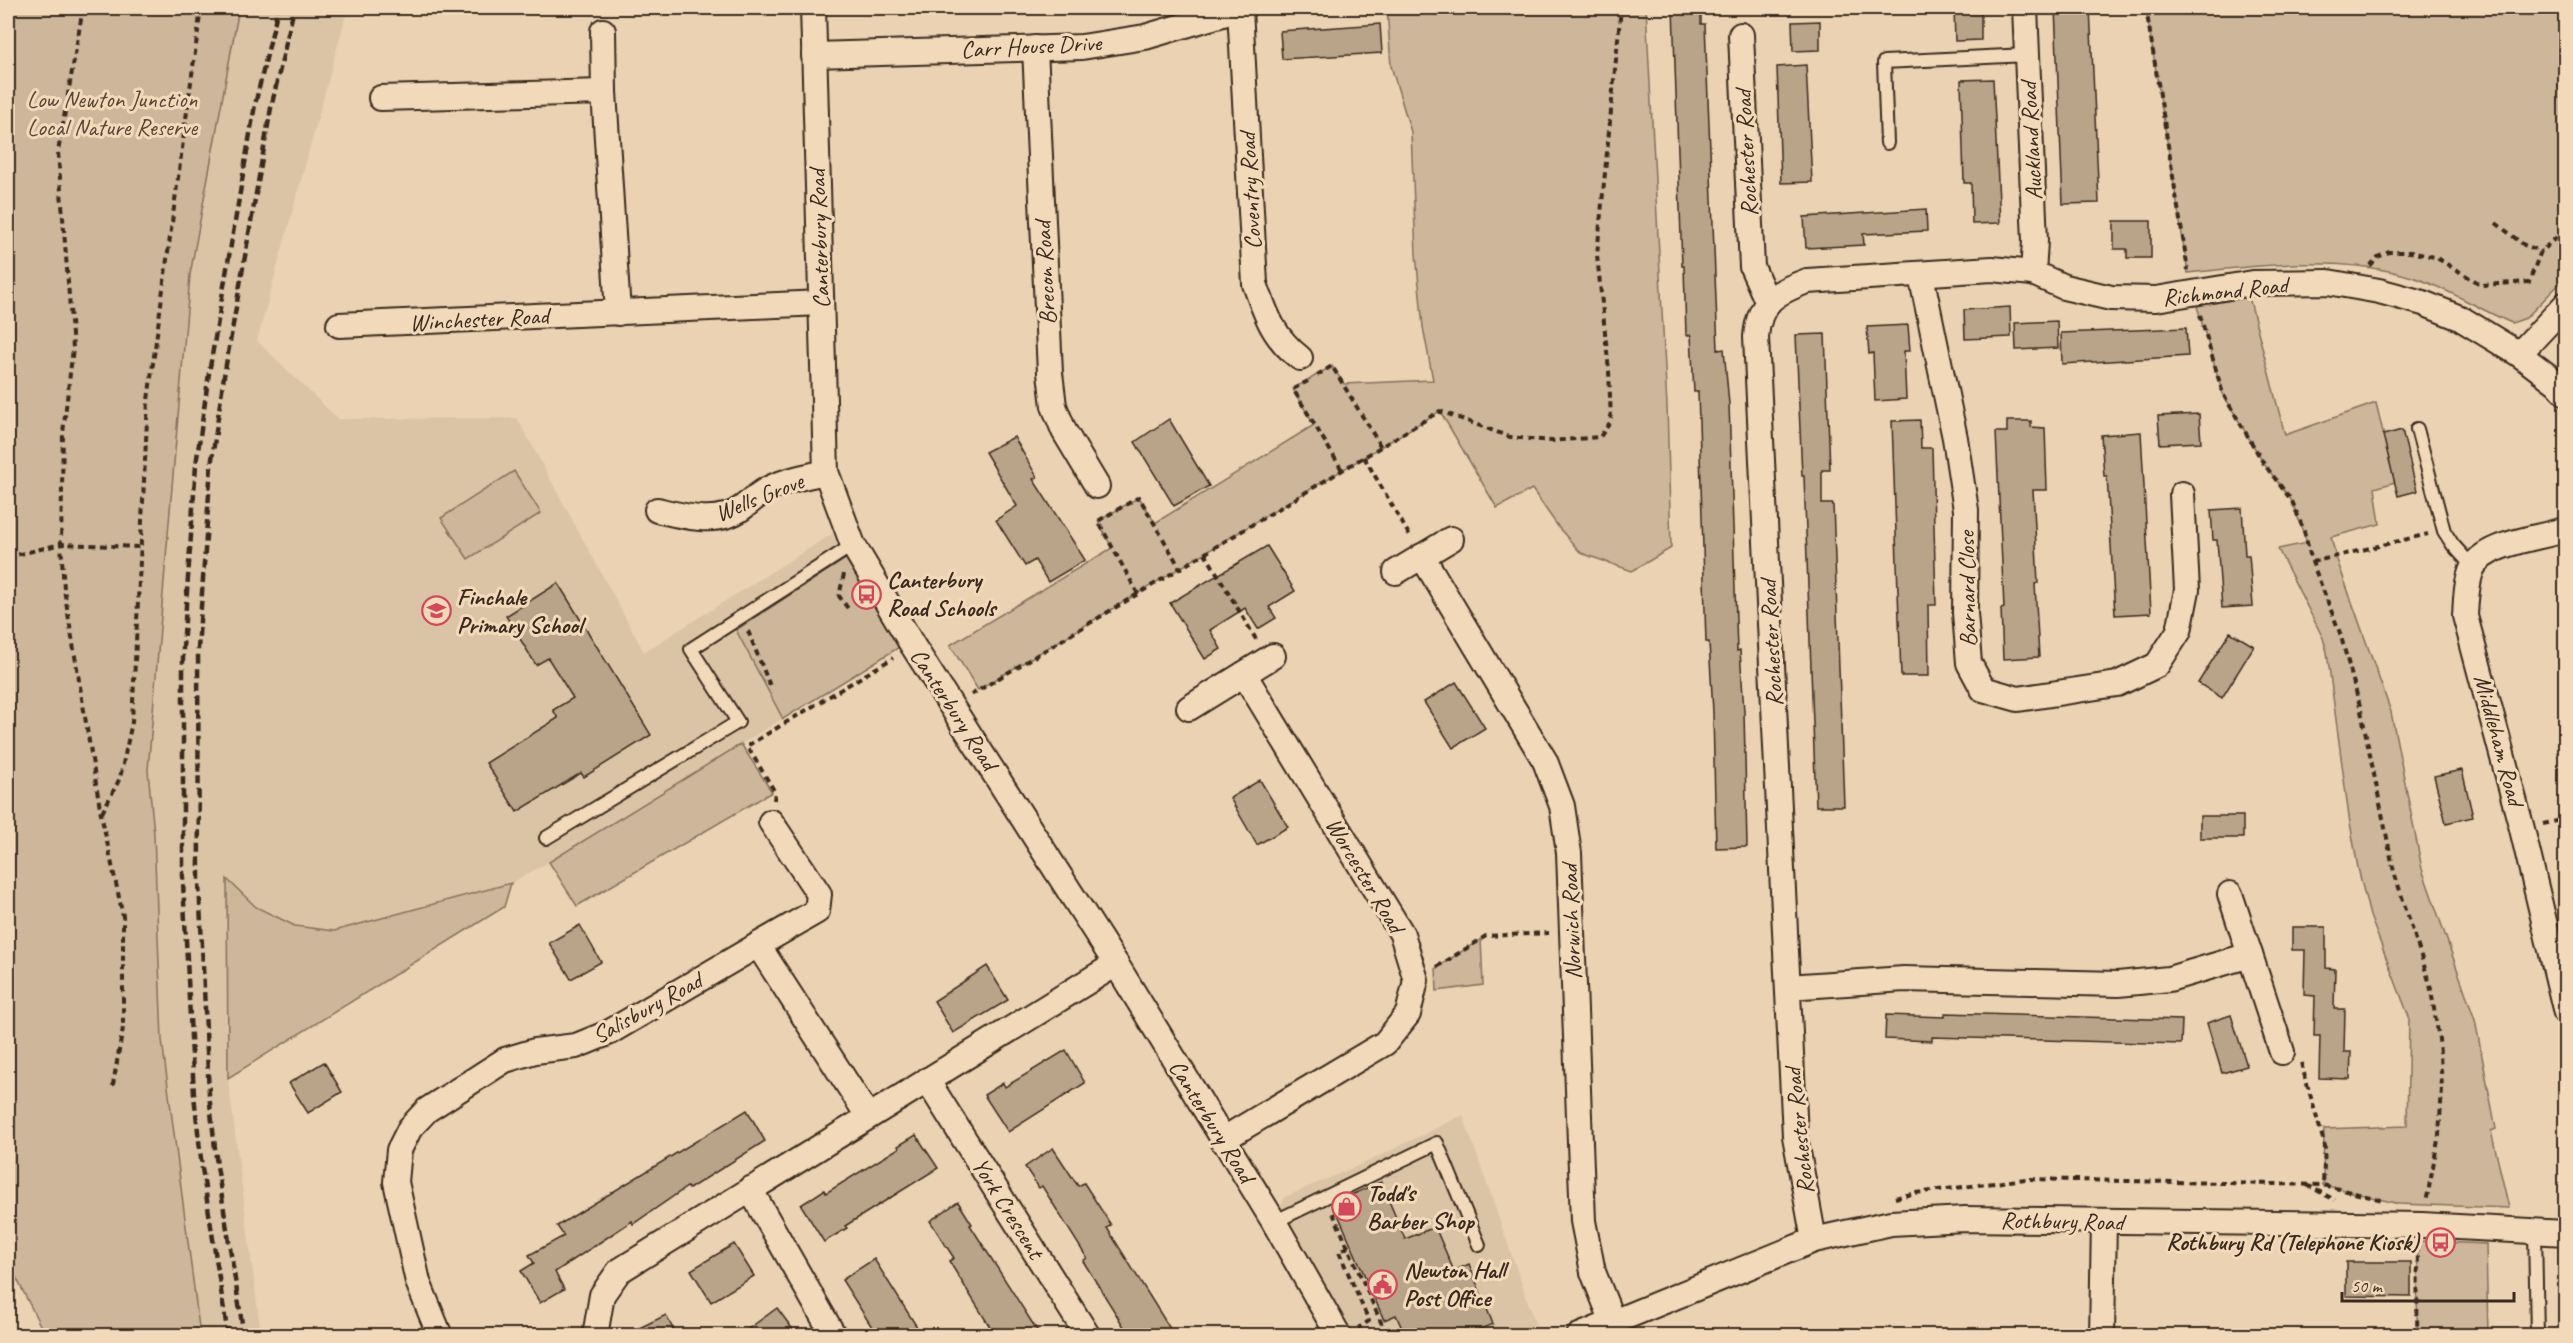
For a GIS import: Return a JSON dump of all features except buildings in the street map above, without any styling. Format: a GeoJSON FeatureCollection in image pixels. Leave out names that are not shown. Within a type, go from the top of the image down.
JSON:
{"type":"FeatureCollection","features":[{"type":"Feature","properties":{"kind":"street","name":"Canterbury Road"},"geometry":{"type":"LineString","coordinates":[[813,8],[826,472],[854,545],[913,646],[1116,964],[1222,1140],[1346,1333]]}},
{"type":"Feature","properties":{"kind":"street","name":"Carr House Drive"},"geometry":{"type":"LineString","coordinates":[[814,55],[1082,47],[1145,37],[1242,8]]}},
{"type":"Feature","properties":{"kind":"street","name":"Coventry Road"},"geometry":{"type":"LineString","coordinates":[[1242,8],[1256,284],[1266,316],[1283,345],[1300,358]]}},
{"type":"Feature","properties":{"kind":"street","name":"Auckland Road"},"geometry":{"type":"LineString","coordinates":[[2025,8],[2035,241],[2033,273]]}},
{"type":"Feature","properties":{"kind":"street"},"geometry":{"type":"LineString","coordinates":[[603,31],[604,92],[618,313]]}},
{"type":"Feature","properties":{"kind":"street","name":"Rochester Road"},"geometry":{"type":"LineString","coordinates":[[1741,35],[1752,267],[1768,303],[1758,318],[1756,337],[1795,1136],[1814,1240]]}},
{"type":"Feature","properties":{"kind":"street","name":"Brecon Road"},"geometry":{"type":"LineString","coordinates":[[1035,48],[1050,373],[1054,406],[1064,431],[1097,486]]}},
{"type":"Feature","properties":{"kind":"street"},"geometry":{"type":"LineString","coordinates":[[381,98],[604,92]]}},
{"type":"Feature","properties":{"kind":"street"},"geometry":{"type":"LineString","coordinates":[[1768,303],[1783,290],[1807,281],[1921,275],[1992,268],[2033,273]]}},
{"type":"Feature","properties":{"kind":"street","name":"Richmond Road"},"geometry":{"type":"LineString","coordinates":[[2033,273],[2064,287],[2111,298],[2156,299],[2253,283],[2328,282],[2360,287],[2424,303],[2442,310],[2460,318],[2519,354]]}},
{"type":"Feature","properties":{"kind":"street","name":"Barnard Close"},"geometry":{"type":"LineString","coordinates":[[1921,275],[1955,438],[1966,510],[1965,613],[1969,663],[1983,689],[2018,699],[2117,684],[2157,665],[2179,632],[2187,590],[2182,494]]}},
{"type":"Feature","properties":{"kind":"street","name":"Winchester Road"},"geometry":{"type":"LineString","coordinates":[[339,325],[821,303]]}},
{"type":"Feature","properties":{"kind":"street"},"geometry":{"type":"LineString","coordinates":[[2565,304],[2519,354],[2557,383],[2565,393]]}},
{"type":"Feature","properties":{"kind":"street","name":"Wells Grove"},"geometry":{"type":"LineString","coordinates":[[657,510],[691,518],[721,517],[740,510],[758,493],[775,485],[826,472]]}},
{"type":"Feature","properties":{"kind":"street"},"geometry":{"type":"LineString","coordinates":[[2473,567],[2494,549],[2565,529]]}},
{"type":"Feature","properties":{"kind":"street"},"geometry":{"type":"LineString","coordinates":[[1396,572],[1451,539]]}},
{"type":"Feature","properties":{"kind":"street","name":"Norwich Road"},"geometry":{"type":"LineString","coordinates":[[1422,556],[1545,761],[1562,806],[1569,853],[1583,1221],[1593,1272],[1612,1320]]}},
{"type":"Feature","properties":{"kind":"street","name":"Middleham Road"},"geometry":{"type":"LineString","coordinates":[[2473,567],[2467,589],[2465,616],[2522,829],[2565,1013]]}},
{"type":"Feature","properties":{"kind":"street"},"geometry":{"type":"LineString","coordinates":[[1189,708],[1270,658]]}},
{"type":"Feature","properties":{"kind":"street","name":"Worcester Road"},"geometry":{"type":"LineString","coordinates":[[1244,674],[1402,934],[1416,980]]}},
{"type":"Feature","properties":{"kind":"street","name":"Salisbury Road"},"geometry":{"type":"LineString","coordinates":[[440,1335],[418,1282],[396,1182],[399,1150],[410,1128],[427,1110],[505,1060],[535,1051],[576,1046],[608,1033],[817,910],[819,894],[771,822]]}},
{"type":"Feature","properties":{"kind":"street"},"geometry":{"type":"LineString","coordinates":[[2230,894],[2282,1052]]}},
{"type":"Feature","properties":{"kind":"street"},"geometry":{"type":"LineString","coordinates":[[758,945],[868,1116]]}},
{"type":"Feature","properties":{"kind":"street"},"geometry":{"type":"LineString","coordinates":[[1788,987],[1904,979],[2118,984],[2169,979],[2250,955]]}},
{"type":"Feature","properties":{"kind":"street"},"geometry":{"type":"LineString","coordinates":[[597,1335],[602,1295],[620,1271],[1116,964]]}},
{"type":"Feature","properties":{"kind":"street"},"geometry":{"type":"LineString","coordinates":[[1222,1140],[1385,1043],[1408,1014],[1416,980]]}},
{"type":"Feature","properties":{"kind":"street","name":"York Crescent"},"geometry":{"type":"LineString","coordinates":[[927,1080],[1088,1335]]}},
{"type":"Feature","properties":{"kind":"street"},"geometry":{"type":"LineString","coordinates":[[750,1190],[834,1335]]}},
{"type":"Feature","properties":{"kind":"street","name":"Rothbury Road"},"geometry":{"type":"LineString","coordinates":[[1579,1335],[1814,1240],[1891,1223],[1965,1219],[2422,1225],[2565,1233]]}},
{"type":"Feature","properties":{"kind":"street"},"geometry":{"type":"LineString","coordinates":[[2102,1335],[2104,1221]]}},
{"type":"Feature","properties":{"kind":"lane"},"geometry":{"type":"LineString","coordinates":[[1887,143],[1884,62],[2027,55]]}},
{"type":"Feature","properties":{"kind":"lane"},"geometry":{"type":"LineString","coordinates":[[2416,429],[2444,531],[2473,567]]}},
{"type":"Feature","properties":{"kind":"lane"},"geometry":{"type":"LineString","coordinates":[[546,838],[738,722],[691,649],[854,545]]}},
{"type":"Feature","properties":{"kind":"lane"},"geometry":{"type":"LineString","coordinates":[[1274,1222],[1437,1143],[1479,1245]]}},
{"type":"Feature","properties":{"kind":"lane"},"geometry":{"type":"LineString","coordinates":[[2535,1231],[2537,1335]]}},
{"type":"Feature","properties":{"kind":"path"},"geometry":{"type":"LineString","coordinates":[[83,8],[58,152],[73,348],[63,433],[61,544],[64,589],[101,813],[123,916],[123,1028],[112,1090]]}},
{"type":"Feature","properties":{"kind":"path"},"geometry":{"type":"LineString","coordinates":[[101,813],[120,778],[132,722],[148,400],[201,8]]}},
{"type":"Feature","properties":{"kind":"path"},"geometry":{"type":"LineString","coordinates":[[952,706],[1440,411],[1510,436],[1551,441],[1600,437],[1611,421],[1609,371],[1597,255],[1621,8]]}},
{"type":"Feature","properties":{"kind":"path"},"geometry":{"type":"LineString","coordinates":[[2146,8],[2193,294],[2223,394],[2264,464],[2292,501],[2304,531],[2312,562],[2340,633],[2360,706],[2394,872],[2430,984],[2439,1040],[2442,1088],[2439,1136],[2418,1242],[2417,1335]]}},
{"type":"Feature","properties":{"kind":"path"},"geometry":{"type":"LineString","coordinates":[[2496,223],[2524,245],[2541,251]]}},
{"type":"Feature","properties":{"kind":"path"},"geometry":{"type":"LineString","coordinates":[[2360,287],[2370,266],[2378,256],[2389,252],[2410,252],[2435,257],[2482,285],[2529,282],[2541,251],[2565,229]]}},
{"type":"Feature","properties":{"kind":"path"},"geometry":{"type":"LineString","coordinates":[[1342,470],[1293,389],[1332,366],[1381,447]]}},
{"type":"Feature","properties":{"kind":"path"},"geometry":{"type":"LineString","coordinates":[[1364,457],[1422,556]]}},
{"type":"Feature","properties":{"kind":"path"},"geometry":{"type":"LineString","coordinates":[[1138,594],[1098,521],[1139,497],[1180,568]]}},
{"type":"Feature","properties":{"kind":"path"},"geometry":{"type":"LineString","coordinates":[[2312,562],[2444,531]]}},
{"type":"Feature","properties":{"kind":"path"},"geometry":{"type":"LineString","coordinates":[[8,557],[61,544],[140,547]]}},
{"type":"Feature","properties":{"kind":"path"},"geometry":{"type":"LineString","coordinates":[[1205,553],[1270,658]]}},
{"type":"Feature","properties":{"kind":"path"},"geometry":{"type":"LineString","coordinates":[[836,573],[845,567],[839,596],[849,610]]}},
{"type":"Feature","properties":{"kind":"path"},"geometry":{"type":"LineString","coordinates":[[747,629],[770,686]]}},
{"type":"Feature","properties":{"kind":"path"},"geometry":{"type":"LineString","coordinates":[[771,822],[775,792],[747,746],[913,646]]}},
{"type":"Feature","properties":{"kind":"path"},"geometry":{"type":"LineString","coordinates":[[1416,980],[1486,936],[1571,932]]}},
{"type":"Feature","properties":{"kind":"path"},"geometry":{"type":"LineString","coordinates":[[2282,1052],[2297,1049],[2325,1146],[2323,1185]]}},
{"type":"Feature","properties":{"kind":"path"},"geometry":{"type":"LineString","coordinates":[[1893,1198],[1914,1193],[2026,1179],[2323,1185],[2388,1201]]}},
{"type":"Feature","properties":{"kind":"path"},"geometry":{"type":"LineString","coordinates":[[2339,1202],[2343,1190]]}},
{"type":"Feature","properties":{"kind":"path"},"geometry":{"type":"LineString","coordinates":[[1326,1197],[1387,1335]]}},
{"type":"Feature","properties":{"kind":"path"},"geometry":{"type":"LineString","coordinates":[[1346,1333],[1369,1321],[1339,1252],[1348,1247]]}},
{"type":"Feature","properties":{"kind":"shaded area","name":"Finchale Primary School"},"geometry":{"type":"Polygon","coordinates":[[[239,8],[348,8],[257,341],[338,419],[517,418],[644,652],[832,534],[901,646],[511,883],[335,931],[295,926],[256,907],[228,879],[228,1078],[261,1335],[200,1336],[162,1040],[154,834],[148,770],[190,275],[239,8]]]}},
{"type":"Feature","properties":{"kind":"shaded area"},"geometry":{"type":"Polygon","coordinates":[[[1463,1115],[1536,1325],[1511,1335],[1339,1335],[1274,1222],[1285,1197],[1371,1160],[1463,1115]]]}},
{"type":"Feature","properties":{"kind":"green space","name":"Low Newton Junction Local Nature Reserve"},"geometry":{"type":"Polygon","coordinates":[[[8,8],[239,8],[190,275],[148,770],[154,834],[162,1040],[200,1335],[45,1335],[8,1261],[8,8]]]}},
{"type":"Feature","properties":{"kind":"green space"},"geometry":{"type":"Polygon","coordinates":[[[1387,8],[1646,8],[1667,406],[1671,548],[1632,571],[1581,553],[1559,528],[1532,489],[1497,508],[1440,411],[978,690],[950,645],[1112,548],[1098,521],[1139,497],[1155,523],[1314,425],[1293,389],[1332,366],[1344,384],[1433,380],[1423,327],[1416,254],[1411,132],[1391,66],[1387,8]]]}},
{"type":"Feature","properties":{"kind":"green space"},"geometry":{"type":"Polygon","coordinates":[[[2146,8],[2565,8],[2565,278],[2526,318],[2512,323],[2438,287],[2385,270],[2330,264],[2301,264],[2188,273],[2146,8]]]}},
{"type":"Feature","properties":{"kind":"green space"},"geometry":{"type":"Polygon","coordinates":[[[2249,297],[2285,435],[2376,403],[2395,482],[2375,488],[2380,524],[2331,537],[2391,712],[2422,869],[2475,1020],[2496,1129],[2491,1131],[2509,1208],[2399,1204],[2323,1185],[2324,1129],[2407,1126],[2409,1017],[2370,916],[2358,868],[2327,652],[2323,638],[2278,549],[2307,543],[2292,501],[2264,464],[2223,394],[2197,306],[2249,297]]]}},
{"type":"Feature","properties":{"kind":"green space"},"geometry":{"type":"Polygon","coordinates":[[[514,471],[541,513],[468,559],[441,518],[514,471]]]}},
{"type":"Feature","properties":{"kind":"green space"},"geometry":{"type":"Polygon","coordinates":[[[847,558],[901,646],[783,719],[736,630],[847,558]]]}},
{"type":"Feature","properties":{"kind":"green space"},"geometry":{"type":"Polygon","coordinates":[[[741,744],[772,792],[577,906],[549,862],[741,744]]]}},
{"type":"Feature","properties":{"kind":"green space"},"geometry":{"type":"Polygon","coordinates":[[[227,879],[256,907],[295,926],[334,931],[511,883],[504,907],[228,1078],[227,879]]]}},
{"type":"Feature","properties":{"kind":"green space"},"geometry":{"type":"Polygon","coordinates":[[[1481,939],[1483,985],[1437,991],[1436,968],[1481,939]]]}},
{"type":"Feature","properties":{"kind":"green space"},"geometry":{"type":"Polygon","coordinates":[[[2418,1241],[2486,1244],[2488,1335],[2417,1335],[2418,1241]]]}},
{"type":"Feature","properties":{"kind":"railway"},"geometry":{"type":"LineString","coordinates":[[228,1336],[202,1168],[194,1095],[183,882],[183,648],[196,465],[209,373],[255,105],[278,8]]}},
{"type":"Feature","properties":{"kind":"railway"},"geometry":{"type":"LineString","coordinates":[[244,1336],[217,1166],[209,1094],[199,882],[198,649],[211,466],[224,376],[271,108],[294,8]]}},
{"type":"Feature","properties":{"kind":"place","name":"Canterbury Road Schools"},"geometry":{"type":"Point","coordinates":[866,594]}},
{"type":"Feature","properties":{"kind":"place","name":"Finchale Primary School"},"geometry":{"type":"Point","coordinates":[436,611]}},
{"type":"Feature","properties":{"kind":"place","name":"Todd's Barber Shop"},"geometry":{"type":"Point","coordinates":[1346,1207]}},
{"type":"Feature","properties":{"kind":"place","name":"Rothbury Rd (Telephone Kiosk)"},"geometry":{"type":"Point","coordinates":[2440,1242]}},
{"type":"Feature","properties":{"kind":"place","name":"Newton Hall Post Office"},"geometry":{"type":"Point","coordinates":[1383,1284]}}]}
